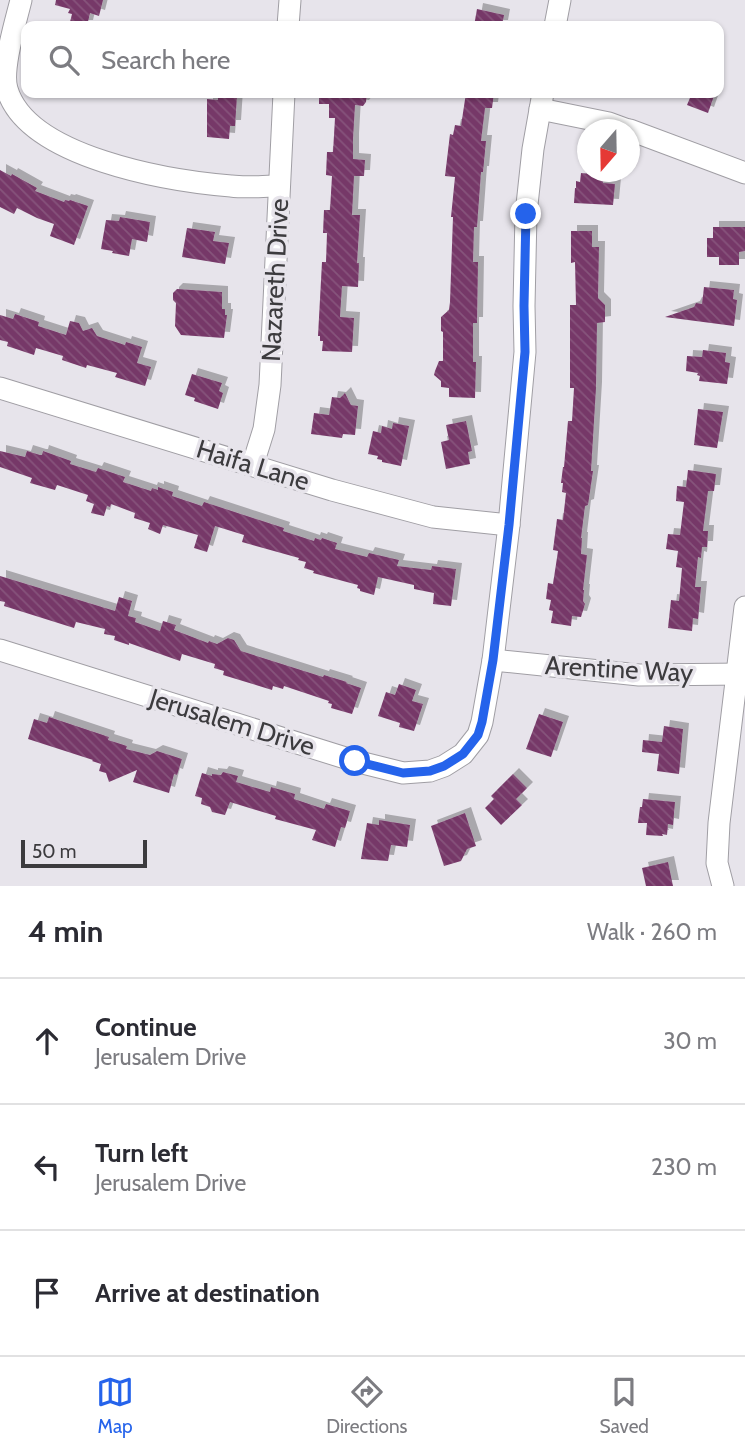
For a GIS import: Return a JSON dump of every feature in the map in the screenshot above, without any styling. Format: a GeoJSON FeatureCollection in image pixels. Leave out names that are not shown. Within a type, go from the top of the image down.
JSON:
{"type":"FeatureCollection","features":[{"type":"Feature","properties":{"kind":"street"},"geometry":{"type":"LineString","coordinates":[[21,0],[7,59],[6,87],[16,111],[48,138],[85,155],[173,179],[233,187],[279,186]]}},
{"type":"Feature","properties":{"kind":"street"},"geometry":{"type":"LineString","coordinates":[[288,21],[290,0]]}},
{"type":"Feature","properties":{"kind":"street"},"geometry":{"type":"LineString","coordinates":[[556,21],[560,0]]}},
{"type":"Feature","properties":{"kind":"street","name":"Nazareth Drive"},"geometry":{"type":"LineString","coordinates":[[253,464],[264,429],[270,385],[284,98]]}},
{"type":"Feature","properties":{"kind":"street"},"geometry":{"type":"LineString","coordinates":[[541,101],[596,119]]}},
{"type":"Feature","properties":{"kind":"street","name":"Jerusalem Drive"},"geometry":{"type":"LineString","coordinates":[[0,650],[355,761],[403,773],[430,771],[463,754],[478,735],[493,660],[525,352],[526,214],[541,101]]}},
{"type":"Feature","properties":{"kind":"street"},"geometry":{"type":"LineString","coordinates":[[640,134],[745,173]]}},
{"type":"Feature","properties":{"kind":"street","name":"Haifa Lane"},"geometry":{"type":"LineString","coordinates":[[0,388],[332,490],[433,517],[509,525]]}},
{"type":"Feature","properties":{"kind":"street"},"geometry":{"type":"LineString","coordinates":[[723,886],[717,863],[719,823],[741,674],[745,607]]}},
{"type":"Feature","properties":{"kind":"street","name":"Arentine Way"},"geometry":{"type":"LineString","coordinates":[[493,660],[639,675],[741,674]]}},
{"type":"Feature","properties":{"kind":"building"},"geometry":{"type":"Polygon","coordinates":[[[56,0],[103,0],[99,16],[90,13],[88,21],[70,21],[70,9],[55,5],[56,0]]]}},
{"type":"Feature","properties":{"kind":"building"},"geometry":{"type":"Polygon","coordinates":[[[477,9],[504,15],[503,21],[475,21],[477,9]]]}},
{"type":"Feature","properties":{"kind":"building"},"geometry":{"type":"Polygon","coordinates":[[[237,98],[235,126],[230,126],[229,139],[207,137],[207,99],[237,98]]]}},
{"type":"Feature","properties":{"kind":"building"},"geometry":{"type":"Polygon","coordinates":[[[319,98],[366,98],[363,106],[355,105],[353,139],[353,159],[365,160],[364,176],[354,176],[352,215],[360,215],[358,287],[342,286],[340,317],[354,318],[352,352],[322,351],[323,341],[320,341],[318,336],[322,262],[326,262],[327,233],[323,233],[324,210],[330,210],[332,176],[326,175],[327,152],[333,152],[335,118],[329,118],[329,104],[319,104],[319,98]]]}},
{"type":"Feature","properties":{"kind":"building"},"geometry":{"type":"Polygon","coordinates":[[[465,98],[493,98],[492,108],[485,108],[481,141],[486,141],[477,227],[474,227],[473,262],[478,262],[477,323],[473,323],[475,398],[449,397],[449,388],[441,387],[441,381],[434,375],[439,361],[443,361],[441,317],[449,310],[450,302],[451,217],[455,177],[445,176],[450,134],[453,135],[455,125],[461,126],[465,98]]]}},
{"type":"Feature","properties":{"kind":"building"},"geometry":{"type":"Polygon","coordinates":[[[690,98],[713,98],[708,113],[687,105],[690,98]]]}},
{"type":"Feature","properties":{"kind":"building"},"geometry":{"type":"Polygon","coordinates":[[[0,170],[37,188],[35,191],[64,202],[70,200],[88,206],[74,245],[50,236],[54,224],[17,208],[14,214],[0,207],[0,170]]]}},
{"type":"Feature","properties":{"kind":"building"},"geometry":{"type":"Polygon","coordinates":[[[576,181],[615,184],[613,205],[574,203],[576,181]]]}},
{"type":"Feature","properties":{"kind":"building"},"geometry":{"type":"Polygon","coordinates":[[[120,217],[150,222],[147,242],[132,239],[129,256],[101,249],[106,220],[119,221],[120,217]]]}},
{"type":"Feature","properties":{"kind":"building"},"geometry":{"type":"Polygon","coordinates":[[[713,227],[745,227],[745,251],[739,252],[739,265],[719,265],[719,257],[707,257],[707,238],[713,238],[713,227]]]}},
{"type":"Feature","properties":{"kind":"building"},"geometry":{"type":"Polygon","coordinates":[[[187,228],[215,232],[213,241],[229,243],[225,264],[182,257],[187,228]]]}},
{"type":"Feature","properties":{"kind":"building"},"geometry":{"type":"Polygon","coordinates":[[[571,231],[592,231],[592,247],[599,247],[598,298],[605,305],[605,322],[597,323],[593,471],[581,538],[581,554],[587,555],[583,590],[585,604],[581,617],[572,616],[571,626],[551,623],[551,600],[546,599],[548,583],[553,584],[558,551],[553,550],[557,519],[563,520],[566,493],[562,492],[561,483],[568,421],[572,421],[574,388],[570,388],[570,305],[576,305],[575,262],[571,263],[571,231]]]}},
{"type":"Feature","properties":{"kind":"building"},"geometry":{"type":"Polygon","coordinates":[[[704,287],[734,290],[733,299],[737,300],[734,326],[665,317],[694,307],[696,303],[702,304],[704,287]]]}},
{"type":"Feature","properties":{"kind":"building"},"geometry":{"type":"Polygon","coordinates":[[[177,289],[222,292],[222,309],[225,309],[227,315],[224,338],[181,335],[175,326],[176,303],[173,293],[177,289]]]}},
{"type":"Feature","properties":{"kind":"building"},"geometry":{"type":"Polygon","coordinates":[[[15,314],[39,322],[38,326],[66,335],[70,321],[79,323],[83,331],[92,328],[97,336],[142,347],[137,363],[151,367],[145,386],[115,377],[117,373],[87,365],[86,368],[62,360],[63,356],[36,348],[34,355],[7,346],[8,342],[0,340],[0,315],[13,319],[15,314]]]}},
{"type":"Feature","properties":{"kind":"building"},"geometry":{"type":"Polygon","coordinates":[[[703,350],[726,353],[725,362],[730,363],[727,384],[699,381],[698,373],[686,371],[687,356],[702,357],[703,350]]]}},
{"type":"Feature","properties":{"kind":"building"},"geometry":{"type":"Polygon","coordinates":[[[192,374],[222,383],[219,391],[223,393],[218,409],[185,395],[192,374]]]}},
{"type":"Feature","properties":{"kind":"building"},"geometry":{"type":"Polygon","coordinates":[[[345,393],[351,405],[358,406],[355,435],[343,434],[342,438],[311,434],[314,413],[329,415],[332,397],[340,398],[345,393]]]}},
{"type":"Feature","properties":{"kind":"building"},"geometry":{"type":"Polygon","coordinates":[[[698,409],[723,412],[717,448],[694,445],[698,409]]]}},
{"type":"Feature","properties":{"kind":"building"},"geometry":{"type":"Polygon","coordinates":[[[466,421],[472,451],[468,452],[470,464],[446,469],[441,442],[449,440],[446,425],[466,421]]]}},
{"type":"Feature","properties":{"kind":"building"},"geometry":{"type":"Polygon","coordinates":[[[393,423],[409,426],[401,466],[382,462],[377,459],[378,456],[368,454],[373,431],[381,433],[382,426],[392,429],[393,423]]]}},
{"type":"Feature","properties":{"kind":"building"},"geometry":{"type":"Polygon","coordinates":[[[0,451],[25,457],[27,451],[42,455],[43,451],[71,461],[70,464],[96,472],[98,468],[125,477],[123,482],[151,491],[152,488],[158,490],[158,487],[173,492],[172,496],[202,506],[204,502],[284,528],[283,531],[314,541],[315,538],[322,538],[337,543],[335,549],[367,557],[369,553],[399,560],[397,566],[431,570],[432,566],[456,569],[451,606],[433,604],[434,593],[414,589],[414,585],[378,577],[374,595],[360,591],[358,585],[313,573],[314,571],[304,568],[306,562],[298,560],[299,558],[242,542],[244,535],[215,526],[207,552],[194,548],[198,535],[163,525],[160,534],[148,529],[150,523],[134,518],[135,513],[111,504],[110,507],[107,506],[104,516],[91,513],[94,504],[86,501],[88,495],[57,485],[55,490],[30,483],[32,478],[0,467],[0,451]]]}},
{"type":"Feature","properties":{"kind":"building"},"geometry":{"type":"Polygon","coordinates":[[[688,470],[716,474],[714,491],[708,491],[703,531],[708,531],[707,547],[702,547],[701,558],[698,557],[695,587],[701,587],[698,619],[693,618],[692,631],[668,628],[671,600],[679,601],[682,568],[676,567],[678,551],[666,549],[668,534],[680,535],[684,502],[676,501],[677,486],[686,487],[688,470]]]}},
{"type":"Feature","properties":{"kind":"building"},"geometry":{"type":"Polygon","coordinates":[[[0,576],[115,611],[119,597],[132,601],[128,616],[136,618],[135,622],[160,631],[163,621],[176,625],[174,630],[208,643],[217,644],[228,638],[234,640],[241,651],[347,682],[361,688],[352,714],[331,708],[329,701],[284,686],[283,689],[273,686],[272,690],[223,675],[224,671],[214,668],[215,664],[182,654],[180,661],[114,640],[115,636],[104,634],[105,629],[76,622],[74,628],[4,606],[5,602],[0,601],[0,576]]]}},
{"type":"Feature","properties":{"kind":"building"},"geometry":{"type":"Polygon","coordinates":[[[399,684],[416,690],[412,701],[423,704],[414,731],[378,716],[386,692],[395,695],[399,684]]]}},
{"type":"Feature","properties":{"kind":"building"},"geometry":{"type":"Polygon","coordinates":[[[539,714],[563,722],[551,757],[526,749],[539,714]]]}},
{"type":"Feature","properties":{"kind":"building"},"geometry":{"type":"Polygon","coordinates":[[[49,717],[109,737],[108,740],[127,746],[126,749],[150,755],[157,751],[182,759],[177,775],[174,774],[169,793],[133,782],[137,770],[109,782],[106,773],[99,771],[101,764],[28,739],[34,719],[47,723],[49,717]]]}},
{"type":"Feature","properties":{"kind":"building"},"geometry":{"type":"Polygon","coordinates":[[[664,726],[683,729],[679,774],[657,771],[659,754],[642,752],[643,740],[662,742],[664,726]]]}},
{"type":"Feature","properties":{"kind":"building"},"geometry":{"type":"Polygon","coordinates":[[[223,772],[238,776],[236,782],[270,792],[271,787],[295,794],[294,799],[324,809],[326,804],[350,811],[345,828],[341,827],[335,847],[312,840],[316,830],[275,819],[276,816],[230,802],[225,815],[212,812],[210,807],[201,804],[202,798],[195,796],[202,773],[212,776],[221,775],[223,772]]]}},
{"type":"Feature","properties":{"kind":"building"},"geometry":{"type":"Polygon","coordinates":[[[513,774],[527,788],[516,799],[522,805],[501,825],[485,808],[494,799],[491,796],[513,774]]]}},
{"type":"Feature","properties":{"kind":"building"},"geometry":{"type":"Polygon","coordinates":[[[643,799],[675,802],[673,825],[668,824],[667,835],[646,835],[647,823],[638,823],[643,799]]]}},
{"type":"Feature","properties":{"kind":"building"},"geometry":{"type":"Polygon","coordinates":[[[465,813],[476,846],[467,849],[461,861],[444,866],[431,826],[465,813]]]}},
{"type":"Feature","properties":{"kind":"building"},"geometry":{"type":"Polygon","coordinates":[[[379,820],[410,825],[407,847],[391,845],[388,861],[361,859],[367,823],[379,825],[379,820]]]}},
{"type":"Feature","properties":{"kind":"building"},"geometry":{"type":"Polygon","coordinates":[[[668,862],[673,886],[646,886],[642,868],[668,862]]]}},
{"type":"Feature","properties":{"kind":"route"},"geometry":{"type":"LineString","coordinates":[[355,761],[403,773],[430,771],[463,754],[478,735],[493,660],[525,352],[526,214]]}}]}
